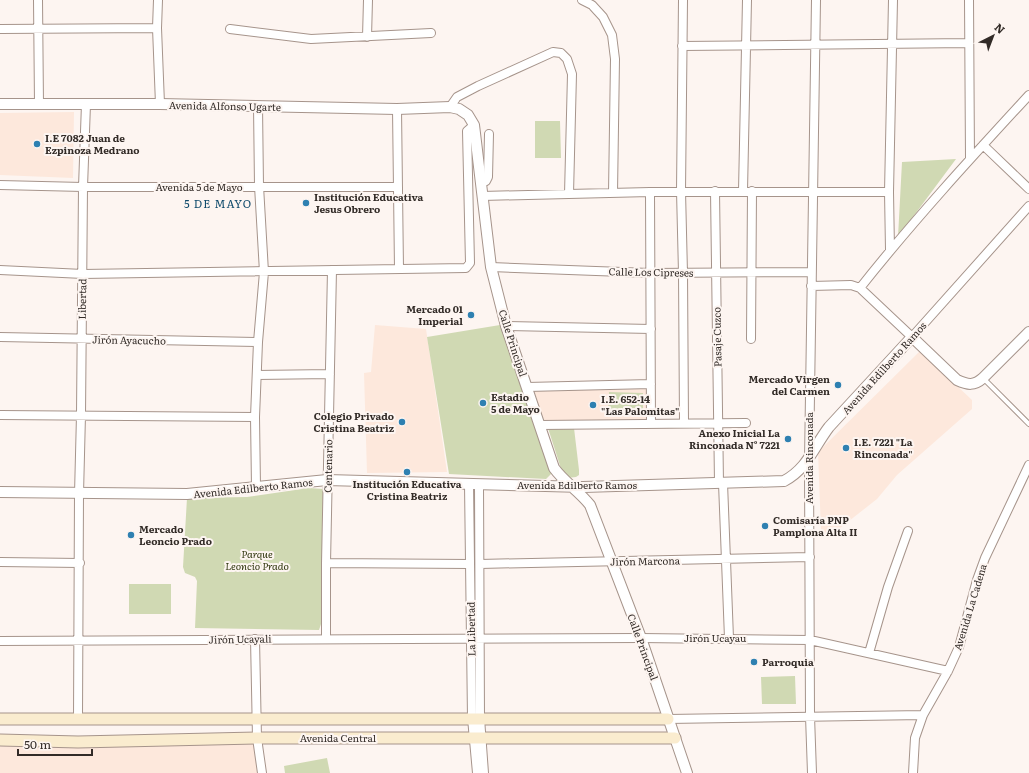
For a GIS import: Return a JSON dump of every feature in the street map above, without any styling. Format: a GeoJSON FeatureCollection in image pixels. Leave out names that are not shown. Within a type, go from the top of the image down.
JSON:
{"type":"FeatureCollection","features":[{"type":"Feature","properties":{"kind":"main road","name":"Avenida Central"},"geometry":{"type":"LineString","coordinates":[[0,719],[668,719]]}},
{"type":"Feature","properties":{"kind":"main road","name":"Avenida Central"},"geometry":{"type":"LineString","coordinates":[[0,740],[78,742],[257,738],[675,738]]}},
{"type":"Feature","properties":{"kind":"street"},"geometry":{"type":"LineString","coordinates":[[38,0],[40,30],[39,104]]}},
{"type":"Feature","properties":{"kind":"street"},"geometry":{"type":"LineString","coordinates":[[158,0],[157,28],[160,104]]}},
{"type":"Feature","properties":{"kind":"street"},"geometry":{"type":"LineString","coordinates":[[368,0],[368,36]]}},
{"type":"Feature","properties":{"kind":"street"},"geometry":{"type":"LineString","coordinates":[[582,0],[592,5],[603,17],[612,35],[615,59],[614,192]]}},
{"type":"Feature","properties":{"kind":"street"},"geometry":{"type":"LineString","coordinates":[[683,0],[681,191],[684,273],[684,423]]}},
{"type":"Feature","properties":{"kind":"street"},"geometry":{"type":"LineString","coordinates":[[743,191],[747,0]]}},
{"type":"Feature","properties":{"kind":"street","name":"Avenida Rinconada"},"geometry":{"type":"LineString","coordinates":[[812,773],[810,716],[809,461],[814,44],[816,0]]}},
{"type":"Feature","properties":{"kind":"street"},"geometry":{"type":"LineString","coordinates":[[890,250],[889,192],[893,0]]}},
{"type":"Feature","properties":{"kind":"street"},"geometry":{"type":"LineString","coordinates":[[969,0],[968,43],[970,159]]}},
{"type":"Feature","properties":{"kind":"street"},"geometry":{"type":"LineString","coordinates":[[0,29],[40,30],[157,28]]}},
{"type":"Feature","properties":{"kind":"street"},"geometry":{"type":"LineString","coordinates":[[230,29],[311,39],[431,33]]}},
{"type":"Feature","properties":{"kind":"street"},"geometry":{"type":"LineString","coordinates":[[682,46],[968,43]]}},
{"type":"Feature","properties":{"kind":"street"},"geometry":{"type":"LineString","coordinates":[[0,270],[82,274],[466,268],[470,264],[467,131],[474,124],[468,115],[459,109],[450,107],[457,97],[539,57],[553,52],[560,53],[567,59],[572,74],[569,194]]}},
{"type":"Feature","properties":{"kind":"street"},"geometry":{"type":"LineString","coordinates":[[860,288],[890,250],[1029,95]]}},
{"type":"Feature","properties":{"kind":"street","name":"Avenida Alfonso Ugarte"},"geometry":{"type":"LineString","coordinates":[[0,104],[160,104],[397,109],[450,107]]}},
{"type":"Feature","properties":{"kind":"street","name":"Libertad"},"geometry":{"type":"LineString","coordinates":[[78,719],[80,563],[79,494],[83,187],[86,104]]}},
{"type":"Feature","properties":{"kind":"street"},"geometry":{"type":"LineString","coordinates":[[256,487],[255,417],[258,342],[264,272],[259,186],[258,106]]}},
{"type":"Feature","properties":{"kind":"street"},"geometry":{"type":"LineString","coordinates":[[397,109],[399,269]]}},
{"type":"Feature","properties":{"kind":"street","name":"Calle Principal"},"geometry":{"type":"LineString","coordinates":[[474,124],[491,267],[506,326],[554,468],[561,478],[582,495],[590,505],[641,638],[688,773]]}},
{"type":"Feature","properties":{"kind":"street"},"geometry":{"type":"LineString","coordinates":[[481,183],[486,181],[488,177],[490,134]]}},
{"type":"Feature","properties":{"kind":"street"},"geometry":{"type":"LineString","coordinates":[[984,145],[1029,189]]}},
{"type":"Feature","properties":{"kind":"street","name":"Avenida 5 de Mayo"},"geometry":{"type":"LineString","coordinates":[[0,185],[83,187],[398,187]]}},
{"type":"Feature","properties":{"kind":"street"},"geometry":{"type":"LineString","coordinates":[[482,196],[681,191],[889,192]]}},
{"type":"Feature","properties":{"kind":"street","name":"Pasaje Cuzco"},"geometry":{"type":"LineString","coordinates":[[716,191],[718,423],[729,638]]}},
{"type":"Feature","properties":{"kind":"street"},"geometry":{"type":"LineString","coordinates":[[650,192],[651,424]]}},
{"type":"Feature","properties":{"kind":"street"},"geometry":{"type":"LineString","coordinates":[[751,340],[752,192]]}},
{"type":"Feature","properties":{"kind":"street","name":"Avenida Edilberto Ramos"},"geometry":{"type":"LineString","coordinates":[[0,492],[187,494],[327,480],[572,487],[784,481],[796,475],[809,461],[820,440],[830,427],[1029,206]]}},
{"type":"Feature","properties":{"kind":"street","name":"Calle Los Cipreses"},"geometry":{"type":"LineString","coordinates":[[491,267],[650,274],[812,272]]}},
{"type":"Feature","properties":{"kind":"street","name":"Centenario"},"geometry":{"type":"LineString","coordinates":[[326,638],[327,480],[332,270]]}},
{"type":"Feature","properties":{"kind":"street"},"geometry":{"type":"LineString","coordinates":[[811,286],[851,285],[860,288],[957,380],[966,385],[976,384],[1029,332]]}},
{"type":"Feature","properties":{"kind":"street"},"geometry":{"type":"LineString","coordinates":[[506,326],[651,329]]}},
{"type":"Feature","properties":{"kind":"street","name":"Jirón Ayacucho"},"geometry":{"type":"LineString","coordinates":[[0,337],[258,342]]}},
{"type":"Feature","properties":{"kind":"street"},"geometry":{"type":"LineString","coordinates":[[257,375],[330,374]]}},
{"type":"Feature","properties":{"kind":"street"},"geometry":{"type":"LineString","coordinates":[[527,387],[651,384]]}},
{"type":"Feature","properties":{"kind":"street"},"geometry":{"type":"LineString","coordinates":[[0,415],[255,417]]}},
{"type":"Feature","properties":{"kind":"street"},"geometry":{"type":"LineString","coordinates":[[540,425],[746,423]]}},
{"type":"Feature","properties":{"kind":"street","name":"Avenida La Cadena"},"geometry":{"type":"LineString","coordinates":[[913,773],[915,738],[923,715],[948,671],[959,647],[977,580],[1028,468]]}},
{"type":"Feature","properties":{"kind":"street","name":"La Libertad"},"geometry":{"type":"LineString","coordinates":[[469,484],[470,564],[475,640],[477,773]]}},
{"type":"Feature","properties":{"kind":"street","name":"La Libertad"},"geometry":{"type":"LineString","coordinates":[[475,640],[480,564],[479,484]]}},
{"type":"Feature","properties":{"kind":"street"},"geometry":{"type":"LineString","coordinates":[[869,653],[888,587],[908,531]]}},
{"type":"Feature","properties":{"kind":"street","name":"Jirón Marcona"},"geometry":{"type":"LineString","coordinates":[[480,564],[810,557]]}},
{"type":"Feature","properties":{"kind":"street"},"geometry":{"type":"LineString","coordinates":[[0,562],[80,563]]}},
{"type":"Feature","properties":{"kind":"street"},"geometry":{"type":"LineString","coordinates":[[326,563],[470,564]]}},
{"type":"Feature","properties":{"kind":"street","name":"Jirón Ucayali"},"geometry":{"type":"LineString","coordinates":[[0,641],[326,638],[475,640]]}},
{"type":"Feature","properties":{"kind":"street","name":"Jirón Ucayau"},"geometry":{"type":"LineString","coordinates":[[475,640],[729,638],[810,640],[948,671]]}},
{"type":"Feature","properties":{"kind":"street"},"geometry":{"type":"LineString","coordinates":[[255,639],[257,738],[262,773]]}},
{"type":"Feature","properties":{"kind":"street"},"geometry":{"type":"LineString","coordinates":[[668,719],[923,715]]}},
{"type":"Feature","properties":{"kind":"street","name":"La Libertad"},"geometry":{"type":"LineString","coordinates":[[477,738],[484,773]]}},
{"type":"Feature","properties":{"kind":"lane"},"geometry":{"type":"LineString","coordinates":[[983,378],[1029,424]]}},
{"type":"Feature","properties":{"kind":"shaded area","name":"I.E 7082 Juan de Ezpinoza Medrano"},"geometry":{"type":"Polygon","coordinates":[[[74,112],[73,178],[0,175],[0,113],[74,112]]]}},
{"type":"Feature","properties":{"kind":"shaded area","name":"Colegio Privado Cristina Beatriz"},"geometry":{"type":"Polygon","coordinates":[[[375,325],[426,329],[447,472],[367,473],[364,373],[371,372],[375,325]]]}},
{"type":"Feature","properties":{"kind":"shaded area"},"geometry":{"type":"Polygon","coordinates":[[[920,351],[972,400],[972,409],[897,475],[877,499],[835,532],[829,536],[825,536],[821,531],[818,452],[920,351]]]}},
{"type":"Feature","properties":{"kind":"shaded area","name":"I.E. 652-14 \"Las Palomitas\""},"geometry":{"type":"Polygon","coordinates":[[[648,389],[649,420],[543,421],[534,390],[648,389]]]}},
{"type":"Feature","properties":{"kind":"shaded area"},"geometry":{"type":"Polygon","coordinates":[[[0,739],[257,741],[261,773],[0,773],[0,739]]]}},
{"type":"Feature","properties":{"kind":"green space"},"geometry":{"type":"Polygon","coordinates":[[[535,121],[560,121],[561,158],[535,158],[535,121]]]}},
{"type":"Feature","properties":{"kind":"green space"},"geometry":{"type":"Polygon","coordinates":[[[956,159],[898,237],[902,162],[956,159]]]}},
{"type":"Feature","properties":{"kind":"green space","name":"Estadio 5 de Mayo"},"geometry":{"type":"Polygon","coordinates":[[[500,325],[551,469],[551,474],[546,479],[449,474],[427,337],[500,325]]]}},
{"type":"Feature","properties":{"kind":"green space"},"geometry":{"type":"Polygon","coordinates":[[[609,392],[643,393],[643,413],[608,412],[609,392]]]}},
{"type":"Feature","properties":{"kind":"green space"},"geometry":{"type":"Polygon","coordinates":[[[548,428],[574,428],[579,470],[579,475],[576,477],[567,478],[563,475],[548,428]]]}},
{"type":"Feature","properties":{"kind":"green space","name":"Parque Leoncio Prado"},"geometry":{"type":"Polygon","coordinates":[[[309,488],[323,489],[321,624],[319,630],[195,628],[197,581],[195,577],[185,573],[183,567],[187,498],[247,497],[309,488]]]}},
{"type":"Feature","properties":{"kind":"green space"},"geometry":{"type":"Polygon","coordinates":[[[129,584],[171,584],[171,614],[129,614],[129,584]]]}},
{"type":"Feature","properties":{"kind":"green space"},"geometry":{"type":"Polygon","coordinates":[[[795,676],[796,704],[762,704],[761,677],[795,676]]]}},
{"type":"Feature","properties":{"kind":"green space"},"geometry":{"type":"Polygon","coordinates":[[[327,758],[330,773],[285,773],[284,766],[327,758]]]}},
{"type":"Feature","properties":{"kind":"place","name":"I.E 7082 Juan de Ezpinoza Medrano"},"geometry":{"type":"Point","coordinates":[37,144]}},
{"type":"Feature","properties":{"kind":"place","name":"Institución Educativa Jesus Obrero"},"geometry":{"type":"Point","coordinates":[306,203]}},
{"type":"Feature","properties":{"kind":"place","name":"Mercado 01 Imperial"},"geometry":{"type":"Point","coordinates":[471,315]}},
{"type":"Feature","properties":{"kind":"place","name":"Mercado Virgen del Carmen"},"geometry":{"type":"Point","coordinates":[838,385]}},
{"type":"Feature","properties":{"kind":"place","name":"Estadio 5 de Mayo"},"geometry":{"type":"Point","coordinates":[483,403]}},
{"type":"Feature","properties":{"kind":"place","name":"I.E. 652-14 \"Las Palomitas\""},"geometry":{"type":"Point","coordinates":[593,405]}},
{"type":"Feature","properties":{"kind":"place","name":"Colegio Privado Cristina Beatriz"},"geometry":{"type":"Point","coordinates":[402,422]}},
{"type":"Feature","properties":{"kind":"place","name":"Anexo Inicial La Rinconada N° 7221"},"geometry":{"type":"Point","coordinates":[788,439]}},
{"type":"Feature","properties":{"kind":"place","name":"I.E. 7221 \"La Rinconada\""},"geometry":{"type":"Point","coordinates":[846,448]}},
{"type":"Feature","properties":{"kind":"place","name":"Institución Educativa Cristina Beatriz"},"geometry":{"type":"Point","coordinates":[407,472]}},
{"type":"Feature","properties":{"kind":"place","name":"Comisaría PNP Pamplona Alta II"},"geometry":{"type":"Point","coordinates":[765,526]}},
{"type":"Feature","properties":{"kind":"place","name":"Mercado Leoncio Prado"},"geometry":{"type":"Point","coordinates":[131,535]}},
{"type":"Feature","properties":{"kind":"place","name":"Parroquia"},"geometry":{"type":"Point","coordinates":[754,662]}},
{"type":"Feature","properties":{"kind":"district","name":"5 DE MAYO"},"geometry":{"type":"Point","coordinates":[218,204]}}]}
